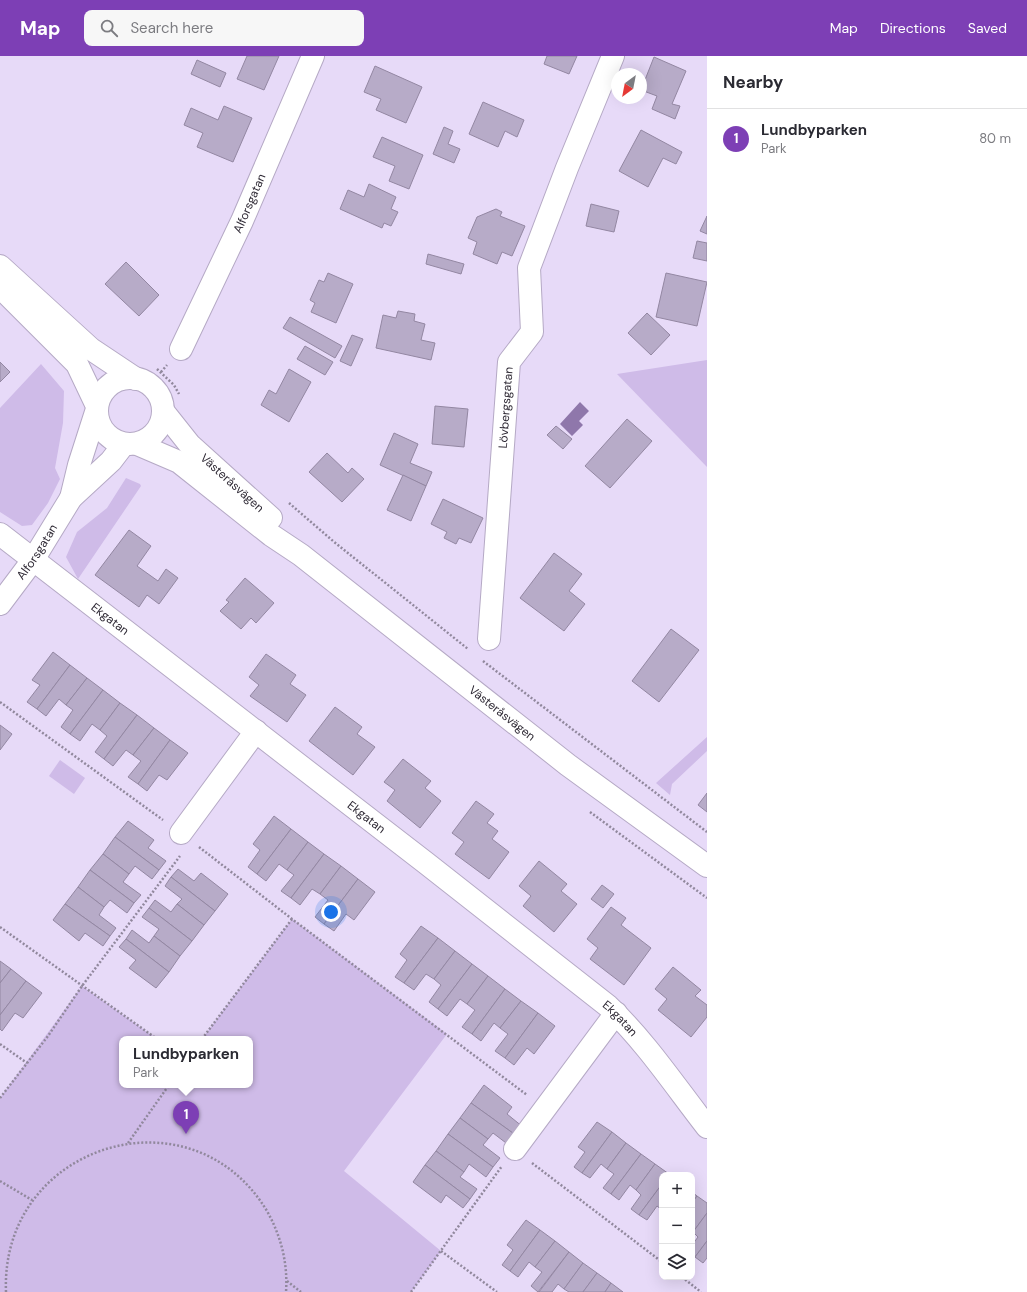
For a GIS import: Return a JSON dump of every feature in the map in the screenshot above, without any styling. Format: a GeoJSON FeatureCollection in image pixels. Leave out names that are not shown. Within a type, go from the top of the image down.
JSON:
{"type":"FeatureCollection","features":[{"type":"Feature","properties":{"kind":"street","name":"Alforsgatan"},"geometry":{"type":"LineString","coordinates":[[181,349],[242,221],[313,56]]}},
{"type":"Feature","properties":{"kind":"street","name":"Lövbergsgatan"},"geometry":{"type":"LineString","coordinates":[[489,639],[509,362],[532,332],[529,268],[567,168],[613,56]]}},
{"type":"Feature","properties":{"kind":"street"},"geometry":{"type":"LineString","coordinates":[[0,266],[91,349],[144,372]]}},
{"type":"Feature","properties":{"kind":"street"},"geometry":{"type":"LineString","coordinates":[[0,287],[77,364],[97,409],[99,425],[112,439],[131,444],[149,439],[159,427],[163,410],[162,404],[153,387],[142,380],[144,372]]}},
{"type":"Feature","properties":{"kind":"street"},"geometry":{"type":"LineString","coordinates":[[97,409],[102,393],[112,382],[144,372]]}},
{"type":"Feature","properties":{"kind":"street","name":"Alforsgatan"},"geometry":{"type":"LineString","coordinates":[[71,498],[79,465],[97,409]]}},
{"type":"Feature","properties":{"kind":"street","name":"Västeråsvägen"},"geometry":{"type":"LineString","coordinates":[[163,410],[190,445],[279,525],[301,555]]}},
{"type":"Feature","properties":{"kind":"street","name":"Alforsgatan"},"geometry":{"type":"LineString","coordinates":[[0,604],[33,560],[71,498],[131,444]]}},
{"type":"Feature","properties":{"kind":"street","name":"Västeråsvägen"},"geometry":{"type":"LineString","coordinates":[[131,444],[179,462],[271,535],[301,555],[568,765],[707,866]]}},
{"type":"Feature","properties":{"kind":"street","name":"Ekgatan"},"geometry":{"type":"LineString","coordinates":[[0,534],[256,731],[608,1006],[645,1046],[707,1127]]}},
{"type":"Feature","properties":{"kind":"street"},"geometry":{"type":"LineString","coordinates":[[186,837],[256,731]]}},
{"type":"Feature","properties":{"kind":"street"},"geometry":{"type":"LineString","coordinates":[[515,1149],[616,1013]]}},
{"type":"Feature","properties":{"kind":"path"},"geometry":{"type":"LineString","coordinates":[[144,372],[163,374],[174,386],[180,398]]}},
{"type":"Feature","properties":{"kind":"path"},"geometry":{"type":"LineString","coordinates":[[286,500],[333,541],[470,651]]}},
{"type":"Feature","properties":{"kind":"path"},"geometry":{"type":"LineString","coordinates":[[483,661],[707,832]]}},
{"type":"Feature","properties":{"kind":"path"},"geometry":{"type":"LineString","coordinates":[[0,702],[186,837],[292,919],[545,1108]]}},
{"type":"Feature","properties":{"kind":"path"},"geometry":{"type":"LineString","coordinates":[[0,1098],[48,1036],[186,837]]}},
{"type":"Feature","properties":{"kind":"path"},"geometry":{"type":"LineString","coordinates":[[204,1036],[292,919]]}},
{"type":"Feature","properties":{"kind":"path"},"geometry":{"type":"LineString","coordinates":[[0,927],[153,1036]]}},
{"type":"Feature","properties":{"kind":"path"},"geometry":{"type":"LineString","coordinates":[[0,1044],[27,1063]]}},
{"type":"Feature","properties":{"kind":"path"},"geometry":{"type":"LineString","coordinates":[[128,1143],[167,1088]]}},
{"type":"Feature","properties":{"kind":"path"},"geometry":{"type":"LineString","coordinates":[[6,1292],[5,1276],[9,1249],[18,1223],[32,1200],[51,1179],[74,1162],[100,1150],[128,1143],[150,1142],[171,1144],[212,1158],[230,1170],[246,1184],[260,1200],[280,1239],[287,1281],[286,1292]]}},
{"type":"Feature","properties":{"kind":"path"},"geometry":{"type":"LineString","coordinates":[[411,1292],[515,1149],[659,1260]]}},
{"type":"Feature","properties":{"kind":"path"},"geometry":{"type":"LineString","coordinates":[[0,1181],[32,1200]]}},
{"type":"Feature","properties":{"kind":"path"},"geometry":{"type":"LineString","coordinates":[[441,1251],[497,1292]]}},
{"type":"Feature","properties":{"kind":"path"},"geometry":{"type":"LineString","coordinates":[[686,1280],[701,1292]]}},
{"type":"Feature","properties":{"kind":"path"},"geometry":{"type":"LineString","coordinates":[[287,1281],[301,1292]]}},
{"type":"Feature","properties":{"kind":"shaded area"},"geometry":{"type":"Polygon","coordinates":[[[707,360],[707,467],[617,374],[707,360]]]}},
{"type":"Feature","properties":{"kind":"shaded area"},"geometry":{"type":"Polygon","coordinates":[[[41,364],[64,391],[63,423],[55,468],[60,479],[48,503],[32,525],[22,526],[0,512],[0,408],[41,364]]]}},
{"type":"Feature","properties":{"kind":"shaded area"},"geometry":{"type":"Polygon","coordinates":[[[580,402],[589,411],[579,421],[583,425],[572,436],[560,424],[580,402]]]}},
{"type":"Feature","properties":{"kind":"shaded area"},"geometry":{"type":"Polygon","coordinates":[[[126,478],[140,484],[141,486],[78,579],[66,557],[77,532],[107,508],[126,478]]]}},
{"type":"Feature","properties":{"kind":"shaded area"},"geometry":{"type":"Polygon","coordinates":[[[707,737],[707,751],[672,784],[670,795],[656,783],[707,737]]]}},
{"type":"Feature","properties":{"kind":"shaded area"},"geometry":{"type":"Polygon","coordinates":[[[60,760],[85,778],[74,794],[49,776],[60,760]]]}},
{"type":"Feature","properties":{"kind":"shaded area"},"geometry":{"type":"Polygon","coordinates":[[[292,919],[447,1034],[344,1171],[441,1251],[411,1292],[0,1292],[0,1098],[82,986],[153,1036],[119,1036],[119,1088],[253,1088],[253,1036],[204,1036],[292,919]]]}},
{"type":"Feature","properties":{"kind":"building"},"geometry":{"type":"Polygon","coordinates":[[[247,56],[279,56],[264,90],[237,79],[247,56]]]}},
{"type":"Feature","properties":{"kind":"building"},"geometry":{"type":"Polygon","coordinates":[[[547,56],[577,56],[569,74],[544,64],[547,56]]]}},
{"type":"Feature","properties":{"kind":"building"},"geometry":{"type":"Polygon","coordinates":[[[654,57],[686,71],[672,104],[680,106],[675,119],[652,109],[657,96],[647,92],[647,75],[654,57]]]}},
{"type":"Feature","properties":{"kind":"building"},"geometry":{"type":"Polygon","coordinates":[[[197,60],[226,73],[220,87],[191,74],[197,60]]]}},
{"type":"Feature","properties":{"kind":"building"},"geometry":{"type":"Polygon","coordinates":[[[375,66],[422,87],[406,123],[376,110],[381,99],[364,92],[375,66]]]}},
{"type":"Feature","properties":{"kind":"building"},"geometry":{"type":"Polygon","coordinates":[[[483,102],[524,120],[517,137],[505,131],[498,147],[469,134],[483,102]]]}},
{"type":"Feature","properties":{"kind":"building"},"geometry":{"type":"Polygon","coordinates":[[[224,106],[252,118],[233,162],[197,147],[203,133],[184,125],[191,108],[218,120],[224,106]]]}},
{"type":"Feature","properties":{"kind":"building"},"geometry":{"type":"Polygon","coordinates":[[[444,127],[453,131],[448,144],[460,149],[454,163],[433,154],[444,127]]]}},
{"type":"Feature","properties":{"kind":"building"},"geometry":{"type":"Polygon","coordinates":[[[641,130],[682,152],[676,164],[663,158],[648,187],[619,171],[641,130]]]}},
{"type":"Feature","properties":{"kind":"building"},"geometry":{"type":"Polygon","coordinates":[[[382,137],[423,155],[409,189],[389,181],[395,166],[373,157],[382,137]]]}},
{"type":"Feature","properties":{"kind":"building"},"geometry":{"type":"Polygon","coordinates":[[[369,184],[396,197],[391,209],[398,212],[391,226],[384,223],[382,228],[340,209],[348,190],[364,197],[369,184]]]}},
{"type":"Feature","properties":{"kind":"building"},"geometry":{"type":"Polygon","coordinates":[[[591,204],[619,211],[614,232],[586,226],[591,204]]]}},
{"type":"Feature","properties":{"kind":"building"},"geometry":{"type":"Polygon","coordinates":[[[496,209],[502,212],[500,216],[525,226],[512,256],[502,252],[497,264],[473,254],[477,242],[468,238],[477,217],[496,209]]]}},
{"type":"Feature","properties":{"kind":"building"},"geometry":{"type":"Polygon","coordinates":[[[707,216],[707,234],[700,231],[707,216]]]}},
{"type":"Feature","properties":{"kind":"building"},"geometry":{"type":"Polygon","coordinates":[[[697,241],[707,243],[707,261],[693,258],[697,241]]]}},
{"type":"Feature","properties":{"kind":"building"},"geometry":{"type":"Polygon","coordinates":[[[428,254],[464,264],[461,274],[426,264],[428,254]]]}},
{"type":"Feature","properties":{"kind":"building"},"geometry":{"type":"Polygon","coordinates":[[[126,262],[159,295],[139,316],[105,284],[126,262]]]}},
{"type":"Feature","properties":{"kind":"building"},"geometry":{"type":"Polygon","coordinates":[[[328,273],[353,284],[336,323],[311,312],[315,303],[310,300],[319,280],[324,282],[328,273]]]}},
{"type":"Feature","properties":{"kind":"building"},"geometry":{"type":"Polygon","coordinates":[[[666,273],[707,282],[697,326],[656,317],[666,273]]]}},
{"type":"Feature","properties":{"kind":"building"},"geometry":{"type":"Polygon","coordinates":[[[398,311],[415,314],[414,321],[425,324],[421,340],[435,343],[431,360],[376,348],[383,315],[396,318],[398,311]]]}},
{"type":"Feature","properties":{"kind":"building"},"geometry":{"type":"Polygon","coordinates":[[[647,313],[670,335],[651,355],[628,333],[647,313]]]}},
{"type":"Feature","properties":{"kind":"building"},"geometry":{"type":"Polygon","coordinates":[[[290,317],[342,346],[335,358],[283,328],[290,317]]]}},
{"type":"Feature","properties":{"kind":"building"},"geometry":{"type":"Polygon","coordinates":[[[352,335],[363,339],[351,366],[340,361],[352,335]]]}},
{"type":"Feature","properties":{"kind":"building"},"geometry":{"type":"Polygon","coordinates":[[[305,346],[333,362],[325,375],[297,359],[305,346]]]}},
{"type":"Feature","properties":{"kind":"building"},"geometry":{"type":"Polygon","coordinates":[[[0,362],[10,372],[0,382],[0,362]]]}},
{"type":"Feature","properties":{"kind":"building"},"geometry":{"type":"Polygon","coordinates":[[[289,369],[311,382],[289,422],[261,405],[269,390],[276,394],[289,369]]]}},
{"type":"Feature","properties":{"kind":"building"},"geometry":{"type":"Polygon","coordinates":[[[435,406],[468,409],[464,447],[432,444],[435,406]]]}},
{"type":"Feature","properties":{"kind":"building"},"geometry":{"type":"Polygon","coordinates":[[[627,419],[652,441],[610,488],[585,466],[627,419]]]}},
{"type":"Feature","properties":{"kind":"building"},"geometry":{"type":"Polygon","coordinates":[[[556,426],[572,439],[563,449],[547,435],[556,426]]]}},
{"type":"Feature","properties":{"kind":"building"},"geometry":{"type":"Polygon","coordinates":[[[394,433],[418,444],[410,463],[432,472],[426,486],[380,465],[394,433]]]}},
{"type":"Feature","properties":{"kind":"building"},"geometry":{"type":"Polygon","coordinates":[[[327,453],[348,473],[352,468],[364,479],[342,502],[309,472],[327,453]]]}},
{"type":"Feature","properties":{"kind":"building"},"geometry":{"type":"Polygon","coordinates":[[[403,475],[426,486],[411,521],[387,510],[403,475]]]}},
{"type":"Feature","properties":{"kind":"building"},"geometry":{"type":"Polygon","coordinates":[[[443,499],[483,518],[471,543],[459,538],[456,544],[444,538],[447,532],[431,524],[443,499]]]}},
{"type":"Feature","properties":{"kind":"building"},"geometry":{"type":"Polygon","coordinates":[[[129,530],[151,546],[137,566],[158,581],[166,569],[178,578],[159,604],[147,595],[139,607],[95,575],[129,530]]]}},
{"type":"Feature","properties":{"kind":"building"},"geometry":{"type":"Polygon","coordinates":[[[554,553],[582,574],[569,591],[585,604],[564,631],[520,598],[554,553]]]}},
{"type":"Feature","properties":{"kind":"building"},"geometry":{"type":"Polygon","coordinates":[[[245,578],[274,603],[256,623],[251,618],[241,629],[220,611],[229,602],[226,600],[245,578]]]}},
{"type":"Feature","properties":{"kind":"building"},"geometry":{"type":"Polygon","coordinates":[[[671,629],[699,650],[659,702],[632,681],[671,629]]]}},
{"type":"Feature","properties":{"kind":"building"},"geometry":{"type":"Polygon","coordinates":[[[53,652],[70,665],[37,709],[27,702],[40,685],[32,680],[53,652]]]}},
{"type":"Feature","properties":{"kind":"building"},"geometry":{"type":"Polygon","coordinates":[[[266,654],[296,675],[290,684],[306,695],[287,722],[250,696],[259,685],[249,677],[266,654]]]}},
{"type":"Feature","properties":{"kind":"building"},"geometry":{"type":"Polygon","coordinates":[[[70,665],[87,678],[66,705],[59,699],[46,716],[37,709],[70,665]]]}},
{"type":"Feature","properties":{"kind":"building"},"geometry":{"type":"Polygon","coordinates":[[[87,678],[103,690],[70,734],[61,727],[73,710],[66,705],[87,678]]]}},
{"type":"Feature","properties":{"kind":"building"},"geometry":{"type":"Polygon","coordinates":[[[103,690],[120,703],[100,730],[92,724],[80,741],[70,734],[103,690]]]}},
{"type":"Feature","properties":{"kind":"building"},"geometry":{"type":"Polygon","coordinates":[[[120,703],[137,715],[104,759],[95,752],[107,736],[100,730],[120,703]]]}},
{"type":"Feature","properties":{"kind":"building"},"geometry":{"type":"Polygon","coordinates":[[[335,707],[362,727],[357,734],[375,747],[353,775],[309,741],[335,707]]]}},
{"type":"Feature","properties":{"kind":"building"},"geometry":{"type":"Polygon","coordinates":[[[137,715],[154,728],[133,755],[126,750],[113,766],[104,759],[137,715]]]}},
{"type":"Feature","properties":{"kind":"building"},"geometry":{"type":"Polygon","coordinates":[[[0,725],[12,734],[0,750],[0,725]]]}},
{"type":"Feature","properties":{"kind":"building"},"geometry":{"type":"Polygon","coordinates":[[[154,728],[170,740],[138,784],[128,777],[141,761],[133,755],[154,728]]]}},
{"type":"Feature","properties":{"kind":"building"},"geometry":{"type":"Polygon","coordinates":[[[170,740],[188,753],[167,780],[159,775],[147,791],[138,784],[170,740]]]}},
{"type":"Feature","properties":{"kind":"building"},"geometry":{"type":"Polygon","coordinates":[[[403,759],[431,781],[425,788],[441,801],[420,828],[387,801],[395,790],[384,782],[403,759]]]}},
{"type":"Feature","properties":{"kind":"building"},"geometry":{"type":"Polygon","coordinates":[[[707,793],[707,812],[698,805],[707,793]]]}},
{"type":"Feature","properties":{"kind":"building"},"geometry":{"type":"Polygon","coordinates":[[[476,801],[494,814],[487,823],[498,831],[492,839],[509,852],[489,879],[455,854],[464,842],[452,833],[476,801]]]}},
{"type":"Feature","properties":{"kind":"building"},"geometry":{"type":"Polygon","coordinates":[[[274,816],[291,829],[257,874],[248,867],[260,850],[253,844],[274,816]]]}},
{"type":"Feature","properties":{"kind":"building"},"geometry":{"type":"Polygon","coordinates":[[[128,821],[154,840],[148,848],[166,861],[159,870],[115,837],[128,821]]]}},
{"type":"Feature","properties":{"kind":"building"},"geometry":{"type":"Polygon","coordinates":[[[291,829],[308,842],[287,870],[279,864],[266,881],[257,874],[291,829]]]}},
{"type":"Feature","properties":{"kind":"building"},"geometry":{"type":"Polygon","coordinates":[[[115,837],[159,870],[152,879],[135,866],[129,874],[103,854],[115,837]]]}},
{"type":"Feature","properties":{"kind":"building"},"geometry":{"type":"Polygon","coordinates":[[[308,842],[324,854],[291,898],[281,891],[294,875],[287,870],[308,842]]]}},
{"type":"Feature","properties":{"kind":"building"},"geometry":{"type":"Polygon","coordinates":[[[103,854],[129,874],[123,882],[141,895],[134,903],[90,870],[103,854]]]}},
{"type":"Feature","properties":{"kind":"building"},"geometry":{"type":"Polygon","coordinates":[[[324,854],[341,866],[320,894],[312,889],[300,905],[291,898],[324,854]]]}},
{"type":"Feature","properties":{"kind":"building"},"geometry":{"type":"Polygon","coordinates":[[[539,861],[567,884],[561,891],[577,904],[554,932],[523,906],[531,896],[519,886],[539,861]]]}},
{"type":"Feature","properties":{"kind":"building"},"geometry":{"type":"Polygon","coordinates":[[[341,866],[358,879],[324,924],[315,917],[328,900],[320,894],[341,866]]]}},
{"type":"Feature","properties":{"kind":"building"},"geometry":{"type":"Polygon","coordinates":[[[178,869],[194,881],[201,873],[228,894],[215,911],[171,877],[178,869]]]}},
{"type":"Feature","properties":{"kind":"building"},"geometry":{"type":"Polygon","coordinates":[[[90,870],[134,903],[127,913],[110,900],[104,907],[78,887],[90,870]]]}},
{"type":"Feature","properties":{"kind":"building"},"geometry":{"type":"Polygon","coordinates":[[[171,877],[215,911],[204,925],[177,904],[182,899],[165,886],[171,877]]]}},
{"type":"Feature","properties":{"kind":"building"},"geometry":{"type":"Polygon","coordinates":[[[358,879],[375,892],[354,920],[346,914],[334,931],[324,924],[358,879]]]}},
{"type":"Feature","properties":{"kind":"building"},"geometry":{"type":"Polygon","coordinates":[[[602,885],[614,894],[603,908],[591,899],[602,885]]]}},
{"type":"Feature","properties":{"kind":"building"},"geometry":{"type":"Polygon","coordinates":[[[78,887],[104,907],[99,915],[116,928],[110,936],[65,904],[78,887]]]}},
{"type":"Feature","properties":{"kind":"building"},"geometry":{"type":"Polygon","coordinates":[[[155,900],[171,912],[177,904],[204,925],[192,941],[149,908],[155,900]]]}},
{"type":"Feature","properties":{"kind":"building"},"geometry":{"type":"Polygon","coordinates":[[[65,904],[110,936],[103,946],[85,933],[79,941],[53,920],[65,904]]]}},
{"type":"Feature","properties":{"kind":"building"},"geometry":{"type":"Polygon","coordinates":[[[611,907],[626,918],[621,925],[651,948],[624,985],[590,959],[598,948],[587,939],[611,907]]]}},
{"type":"Feature","properties":{"kind":"building"},"geometry":{"type":"Polygon","coordinates":[[[149,908],[192,941],[180,956],[154,936],[159,929],[142,917],[149,908]]]}},
{"type":"Feature","properties":{"kind":"building"},"geometry":{"type":"Polygon","coordinates":[[[421,926],[438,938],[404,983],[395,977],[407,960],[400,954],[421,926]]]}},
{"type":"Feature","properties":{"kind":"building"},"geometry":{"type":"Polygon","coordinates":[[[132,930],[149,943],[154,936],[180,956],[169,972],[126,939],[132,930]]]}},
{"type":"Feature","properties":{"kind":"building"},"geometry":{"type":"Polygon","coordinates":[[[438,938],[455,951],[434,979],[426,974],[414,990],[404,983],[438,938]]]}},
{"type":"Feature","properties":{"kind":"building"},"geometry":{"type":"Polygon","coordinates":[[[126,939],[169,972],[156,988],[129,968],[136,960],[119,947],[126,939]]]}},
{"type":"Feature","properties":{"kind":"building"},"geometry":{"type":"Polygon","coordinates":[[[455,951],[472,964],[438,1009],[429,1002],[441,985],[434,979],[455,951]]]}},
{"type":"Feature","properties":{"kind":"building"},"geometry":{"type":"Polygon","coordinates":[[[0,961],[11,969],[0,983],[0,961]]]}},
{"type":"Feature","properties":{"kind":"building"},"geometry":{"type":"Polygon","coordinates":[[[472,964],[488,976],[467,1004],[460,999],[447,1016],[438,1009],[472,964]]]}},
{"type":"Feature","properties":{"kind":"building"},"geometry":{"type":"Polygon","coordinates":[[[673,967],[701,990],[695,996],[707,1005],[707,1017],[691,1037],[658,1010],[667,999],[655,989],[673,967]]]}},
{"type":"Feature","properties":{"kind":"building"},"geometry":{"type":"Polygon","coordinates":[[[11,969],[26,981],[0,1015],[0,983],[11,969]]]}},
{"type":"Feature","properties":{"kind":"building"},"geometry":{"type":"Polygon","coordinates":[[[488,976],[505,989],[472,1034],[462,1027],[475,1010],[467,1004],[488,976]]]}},
{"type":"Feature","properties":{"kind":"building"},"geometry":{"type":"Polygon","coordinates":[[[26,981],[42,993],[23,1018],[15,1013],[2,1031],[0,1029],[0,1015],[26,981]]]}},
{"type":"Feature","properties":{"kind":"building"},"geometry":{"type":"Polygon","coordinates":[[[505,989],[521,1001],[500,1028],[494,1023],[481,1041],[472,1034],[505,989]]]}},
{"type":"Feature","properties":{"kind":"building"},"geometry":{"type":"Polygon","coordinates":[[[521,1001],[538,1013],[505,1058],[495,1051],[508,1034],[500,1028],[521,1001]]]}},
{"type":"Feature","properties":{"kind":"building"},"geometry":{"type":"Polygon","coordinates":[[[538,1013],[555,1026],[534,1054],[527,1048],[514,1065],[505,1058],[538,1013]]]}},
{"type":"Feature","properties":{"kind":"building"},"geometry":{"type":"Polygon","coordinates":[[[484,1085],[512,1107],[507,1114],[523,1127],[517,1136],[471,1103],[484,1085]]]}},
{"type":"Feature","properties":{"kind":"building"},"geometry":{"type":"Polygon","coordinates":[[[471,1103],[517,1136],[510,1146],[493,1133],[488,1139],[460,1118],[471,1103]]]}},
{"type":"Feature","properties":{"kind":"building"},"geometry":{"type":"Polygon","coordinates":[[[460,1118],[488,1139],[483,1145],[500,1158],[493,1167],[448,1134],[460,1118]]]}},
{"type":"Feature","properties":{"kind":"building"},"geometry":{"type":"Polygon","coordinates":[[[597,1122],[612,1132],[582,1173],[574,1167],[585,1152],[578,1147],[597,1122]]]}},
{"type":"Feature","properties":{"kind":"building"},"geometry":{"type":"Polygon","coordinates":[[[612,1132],[626,1143],[607,1169],[601,1164],[590,1178],[582,1173],[612,1132]]]}},
{"type":"Feature","properties":{"kind":"building"},"geometry":{"type":"Polygon","coordinates":[[[448,1134],[493,1167],[486,1177],[469,1164],[464,1172],[436,1151],[448,1134]]]}},
{"type":"Feature","properties":{"kind":"building"},"geometry":{"type":"Polygon","coordinates":[[[626,1143],[641,1154],[611,1194],[603,1188],[614,1174],[607,1169],[626,1143]]]}},
{"type":"Feature","properties":{"kind":"building"},"geometry":{"type":"Polygon","coordinates":[[[436,1151],[464,1172],[460,1177],[477,1189],[470,1199],[425,1165],[436,1151]]]}},
{"type":"Feature","properties":{"kind":"building"},"geometry":{"type":"Polygon","coordinates":[[[641,1154],[655,1164],[636,1190],[630,1185],[619,1200],[611,1194],[641,1154]]]}},
{"type":"Feature","properties":{"kind":"building"},"geometry":{"type":"Polygon","coordinates":[[[655,1164],[666,1172],[659,1172],[659,1188],[639,1215],[631,1209],[641,1195],[636,1190],[655,1164]]]}},
{"type":"Feature","properties":{"kind":"building"},"geometry":{"type":"Polygon","coordinates":[[[425,1165],[470,1199],[463,1208],[446,1195],[441,1203],[413,1182],[425,1165]]]}},
{"type":"Feature","properties":{"kind":"building"},"geometry":{"type":"Polygon","coordinates":[[[659,1188],[659,1208],[657,1206],[647,1220],[639,1215],[659,1188]]]}},
{"type":"Feature","properties":{"kind":"building"},"geometry":{"type":"Polygon","coordinates":[[[697,1196],[707,1203],[707,1213],[695,1229],[695,1208],[695,1199],[697,1196]]]}},
{"type":"Feature","properties":{"kind":"building"},"geometry":{"type":"Polygon","coordinates":[[[707,1213],[707,1241],[695,1257],[695,1241],[698,1237],[695,1234],[695,1229],[707,1213]]]}},
{"type":"Feature","properties":{"kind":"building"},"geometry":{"type":"Polygon","coordinates":[[[526,1220],[540,1230],[510,1271],[502,1265],[513,1250],[507,1245],[526,1220]]]}},
{"type":"Feature","properties":{"kind":"building"},"geometry":{"type":"Polygon","coordinates":[[[540,1230],[555,1241],[535,1267],[529,1262],[518,1277],[510,1271],[540,1230]]]}},
{"type":"Feature","properties":{"kind":"building"},"geometry":{"type":"Polygon","coordinates":[[[555,1241],[569,1252],[538,1292],[531,1286],[542,1272],[535,1267],[555,1241]]]}},
{"type":"Feature","properties":{"kind":"building"},"geometry":{"type":"Polygon","coordinates":[[[707,1241],[707,1258],[703,1263],[695,1257],[707,1241]]]}},
{"type":"Feature","properties":{"kind":"building"},"geometry":{"type":"Polygon","coordinates":[[[569,1252],[583,1263],[564,1289],[558,1284],[552,1292],[539,1292],[569,1252]]]}},
{"type":"Feature","properties":{"kind":"building"},"geometry":{"type":"Polygon","coordinates":[[[583,1263],[597,1273],[583,1292],[569,1292],[564,1289],[583,1263]]]}},
{"type":"Feature","properties":{"kind":"building"},"geometry":{"type":"Polygon","coordinates":[[[597,1273],[611,1283],[605,1292],[583,1292],[597,1273]]]}},
{"type":"Feature","properties":{"kind":"building"},"geometry":{"type":"Polygon","coordinates":[[[611,1283],[623,1292],[605,1292],[611,1283]]]}},
{"type":"Feature","properties":{"kind":"place","name":"Lundbyparken"},"geometry":{"type":"Point","coordinates":[186,1134]}}]}
